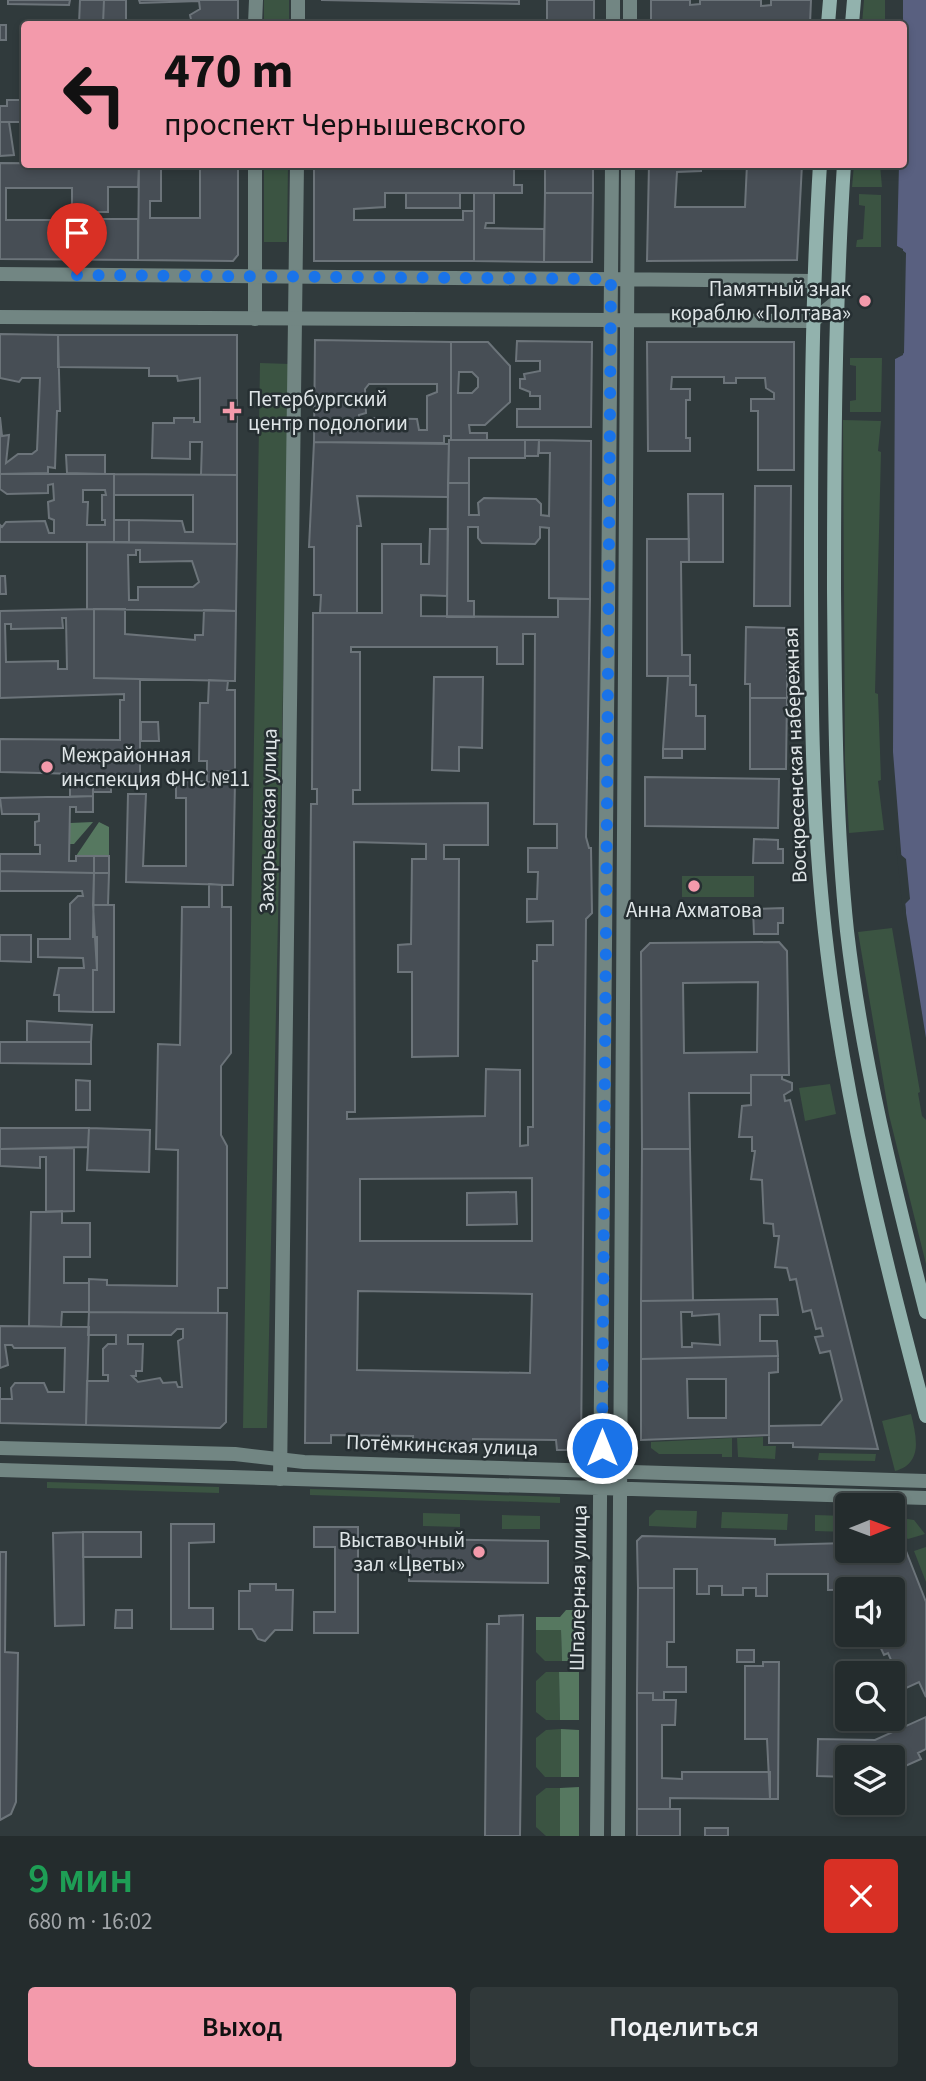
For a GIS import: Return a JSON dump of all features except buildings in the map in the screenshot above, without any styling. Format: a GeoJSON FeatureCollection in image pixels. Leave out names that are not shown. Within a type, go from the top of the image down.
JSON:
{"type":"FeatureCollection","features":[{"type":"Feature","properties":{"kind":"main road"},"geometry":{"type":"LineString","coordinates":[[828,21],[830,0]]}},
{"type":"Feature","properties":{"kind":"main road"},"geometry":{"type":"LineString","coordinates":[[852,21],[854,0]]}},
{"type":"Feature","properties":{"kind":"main road","name":"Воскресенская набережная"},"geometry":{"type":"LineString","coordinates":[[820,168],[813,321],[811,763],[824,922],[855,1116],[926,1416]]}},
{"type":"Feature","properties":{"kind":"main road","name":"Воскресенская набережная"},"geometry":{"type":"LineString","coordinates":[[844,168],[835,303],[835,763],[848,933],[877,1116],[926,1312]]}},
{"type":"Feature","properties":{"kind":"street"},"geometry":{"type":"LineString","coordinates":[[256,0],[256,21]]}},
{"type":"Feature","properties":{"kind":"street"},"geometry":{"type":"LineString","coordinates":[[298,0],[298,21]]}},
{"type":"Feature","properties":{"kind":"street"},"geometry":{"type":"LineString","coordinates":[[613,0],[613,21]]}},
{"type":"Feature","properties":{"kind":"street"},"geometry":{"type":"LineString","coordinates":[[630,0],[630,21]]}},
{"type":"Feature","properties":{"kind":"street"},"geometry":{"type":"LineString","coordinates":[[255,168],[255,318]]}},
{"type":"Feature","properties":{"kind":"street","name":"Захарьевская улица"},"geometry":{"type":"LineString","coordinates":[[280,1479],[297,168]]}},
{"type":"Feature","properties":{"kind":"street","name":"Шпалерная улица"},"geometry":{"type":"LineString","coordinates":[[597,1836],[612,168]]}},
{"type":"Feature","properties":{"kind":"street","name":"Шпалерная улица"},"geometry":{"type":"LineString","coordinates":[[618,1836],[628,168]]}},
{"type":"Feature","properties":{"kind":"street"},"geometry":{"type":"LineString","coordinates":[[0,274],[814,281]]}},
{"type":"Feature","properties":{"kind":"street"},"geometry":{"type":"LineString","coordinates":[[0,317],[813,321],[835,303]]}},
{"type":"Feature","properties":{"kind":"street","name":"Потёмкинская улица"},"geometry":{"type":"LineString","coordinates":[[0,1448],[235,1454],[280,1459],[926,1481]]}},
{"type":"Feature","properties":{"kind":"street","name":"Потёмкинская улица"},"geometry":{"type":"LineString","coordinates":[[0,1470],[926,1498]]}},
{"type":"Feature","properties":{"kind":"green space"},"geometry":{"type":"Polygon","coordinates":[[[264,0],[289,0],[289,21],[264,21],[264,0]]]}},
{"type":"Feature","properties":{"kind":"green space"},"geometry":{"type":"Polygon","coordinates":[[[864,0],[885,0],[885,21],[862,21],[864,0]]]}},
{"type":"Feature","properties":{"kind":"green space"},"geometry":{"type":"Polygon","coordinates":[[[425,20],[528,21],[425,21],[425,20]]]}},
{"type":"Feature","properties":{"kind":"green space"},"geometry":{"type":"Polygon","coordinates":[[[264,168],[288,168],[287,242],[264,242],[264,168]]]}},
{"type":"Feature","properties":{"kind":"green space"},"geometry":{"type":"Polygon","coordinates":[[[854,168],[880,168],[882,187],[852,187],[854,168]]]}},
{"type":"Feature","properties":{"kind":"green space"},"geometry":{"type":"Polygon","coordinates":[[[859,194],[881,195],[881,247],[856,247],[857,240],[863,239],[865,206],[859,205],[859,194]]]}},
{"type":"Feature","properties":{"kind":"green space"},"geometry":{"type":"Polygon","coordinates":[[[850,358],[882,358],[881,412],[850,412],[850,401],[856,400],[856,366],[850,365],[850,358]]]}},
{"type":"Feature","properties":{"kind":"green space"},"geometry":{"type":"Polygon","coordinates":[[[260,363],[290,364],[267,1428],[243,1428],[260,363]]]}},
{"type":"Feature","properties":{"kind":"green space"},"geometry":{"type":"Polygon","coordinates":[[[843,420],[881,421],[878,451],[881,452],[875,693],[878,694],[881,780],[878,781],[884,830],[849,833],[845,762],[843,420]]]}},
{"type":"Feature","properties":{"kind":"green space"},"geometry":{"type":"Polygon","coordinates":[[[93,822],[74,844],[69,844],[70,823],[93,822]]]}},
{"type":"Feature","properties":{"kind":"green space"},"geometry":{"type":"Polygon","coordinates":[[[99,822],[109,827],[109,856],[76,856],[99,822]]]}},
{"type":"Feature","properties":{"kind":"green space"},"geometry":{"type":"Polygon","coordinates":[[[682,876],[754,876],[754,897],[682,897],[682,876]]]}},
{"type":"Feature","properties":{"kind":"green space"},"geometry":{"type":"Polygon","coordinates":[[[892,928],[922,1116],[926,1120],[926,1264],[889,1115],[858,932],[892,928]]]}},
{"type":"Feature","properties":{"kind":"green space"},"geometry":{"type":"Polygon","coordinates":[[[830,1084],[836,1114],[805,1121],[799,1088],[830,1084]]]}},
{"type":"Feature","properties":{"kind":"green space"},"geometry":{"type":"Polygon","coordinates":[[[911,1414],[916,1448],[910,1462],[895,1471],[882,1421],[911,1414]]]}},
{"type":"Feature","properties":{"kind":"green space"},"geometry":{"type":"Polygon","coordinates":[[[763,1437],[763,1446],[776,1446],[775,1459],[738,1457],[737,1438],[763,1437]]]}},
{"type":"Feature","properties":{"kind":"green space"},"geometry":{"type":"Polygon","coordinates":[[[732,1438],[732,1457],[722,1457],[722,1454],[659,1454],[651,1448],[651,1442],[732,1438]]]}},
{"type":"Feature","properties":{"kind":"green space"},"geometry":{"type":"Polygon","coordinates":[[[819,1453],[876,1454],[875,1461],[818,1460],[819,1453]]]}},
{"type":"Feature","properties":{"kind":"green space"},"geometry":{"type":"Polygon","coordinates":[[[47,1482],[219,1487],[219,1493],[47,1488],[47,1482]]]}},
{"type":"Feature","properties":{"kind":"green space"},"geometry":{"type":"Polygon","coordinates":[[[310,1489],[560,1497],[560,1503],[310,1495],[310,1489]]]}},
{"type":"Feature","properties":{"kind":"green space"},"geometry":{"type":"Polygon","coordinates":[[[656,1510],[697,1511],[696,1528],[649,1526],[649,1517],[656,1510]]]}},
{"type":"Feature","properties":{"kind":"green space"},"geometry":{"type":"Polygon","coordinates":[[[722,1512],[788,1514],[787,1530],[721,1528],[722,1512]]]}},
{"type":"Feature","properties":{"kind":"green space"},"geometry":{"type":"Polygon","coordinates":[[[423,1513],[460,1514],[460,1527],[423,1526],[423,1513]]]}},
{"type":"Feature","properties":{"kind":"green space"},"geometry":{"type":"Polygon","coordinates":[[[502,1515],[540,1516],[540,1529],[502,1529],[502,1515]]]}},
{"type":"Feature","properties":{"kind":"green space"},"geometry":{"type":"Polygon","coordinates":[[[815,1515],[835,1516],[835,1532],[815,1531],[815,1515]]]}},
{"type":"Feature","properties":{"kind":"green space"},"geometry":{"type":"Polygon","coordinates":[[[905,1519],[914,1520],[925,1534],[908,1539],[905,1537],[905,1519]]]}},
{"type":"Feature","properties":{"kind":"green space"},"geometry":{"type":"Polygon","coordinates":[[[926,1547],[926,1582],[914,1551],[926,1547]]]}},
{"type":"Feature","properties":{"kind":"green space"},"geometry":{"type":"Polygon","coordinates":[[[566,1610],[579,1610],[579,1661],[562,1661],[561,1630],[536,1630],[536,1617],[560,1617],[566,1610]]]}},
{"type":"Feature","properties":{"kind":"green space"},"geometry":{"type":"Polygon","coordinates":[[[536,1630],[561,1630],[562,1661],[545,1661],[536,1652],[536,1630]]]}},
{"type":"Feature","properties":{"kind":"green space"},"geometry":{"type":"Polygon","coordinates":[[[546,1672],[559,1672],[560,1720],[546,1720],[536,1712],[536,1681],[546,1672]]]}},
{"type":"Feature","properties":{"kind":"green space"},"geometry":{"type":"Polygon","coordinates":[[[559,1672],[579,1672],[579,1720],[560,1720],[559,1672]]]}},
{"type":"Feature","properties":{"kind":"green space"},"geometry":{"type":"Polygon","coordinates":[[[561,1729],[561,1777],[545,1777],[536,1767],[536,1738],[546,1730],[561,1729]]]}},
{"type":"Feature","properties":{"kind":"green space"},"geometry":{"type":"Polygon","coordinates":[[[561,1729],[579,1730],[579,1777],[561,1777],[561,1729]]]}},
{"type":"Feature","properties":{"kind":"green space"},"geometry":{"type":"Polygon","coordinates":[[[579,1787],[579,1836],[560,1836],[560,1788],[579,1787]]]}},
{"type":"Feature","properties":{"kind":"green space"},"geometry":{"type":"Polygon","coordinates":[[[546,1788],[560,1788],[560,1836],[546,1836],[536,1827],[536,1796],[546,1788]]]}},
{"type":"Feature","properties":{"kind":"water"},"geometry":{"type":"Polygon","coordinates":[[[903,0],[926,0],[926,1038],[906,913],[893,752],[895,359],[903,355],[903,249],[897,246],[899,168],[907,168],[907,21],[903,21],[903,0]]]}},
{"type":"Feature","properties":{"kind":"pier"},"geometry":{"type":"Polygon","coordinates":[[[897,246],[906,253],[904,353],[895,359],[900,352],[902,253],[897,246]]]}},
{"type":"Feature","properties":{"kind":"pier"},"geometry":{"type":"Polygon","coordinates":[[[896,846],[899,846],[900,854],[906,859],[910,899],[905,904],[906,913],[903,913],[896,846]]]}},
{"type":"Feature","properties":{"kind":"place","name":"Памятный знак кораблю «Полтава»"},"geometry":{"type":"Point","coordinates":[865,301]}},
{"type":"Feature","properties":{"kind":"place","name":"Петербургский центр подологии"},"geometry":{"type":"Point","coordinates":[232,411]}},
{"type":"Feature","properties":{"kind":"place","name":"Межрайонная инспекция ФНС №11"},"geometry":{"type":"Point","coordinates":[47,767]}},
{"type":"Feature","properties":{"kind":"place","name":"Анна Ахматова"},"geometry":{"type":"Point","coordinates":[694,886]}},
{"type":"Feature","properties":{"kind":"place","name":"Выставочный зал «Цветы»"},"geometry":{"type":"Point","coordinates":[479,1552]}},
{"type":"Feature","properties":{"kind":"route"},"geometry":{"type":"LineString","coordinates":[[77,275],[611,279],[602,1448]]}}]}
